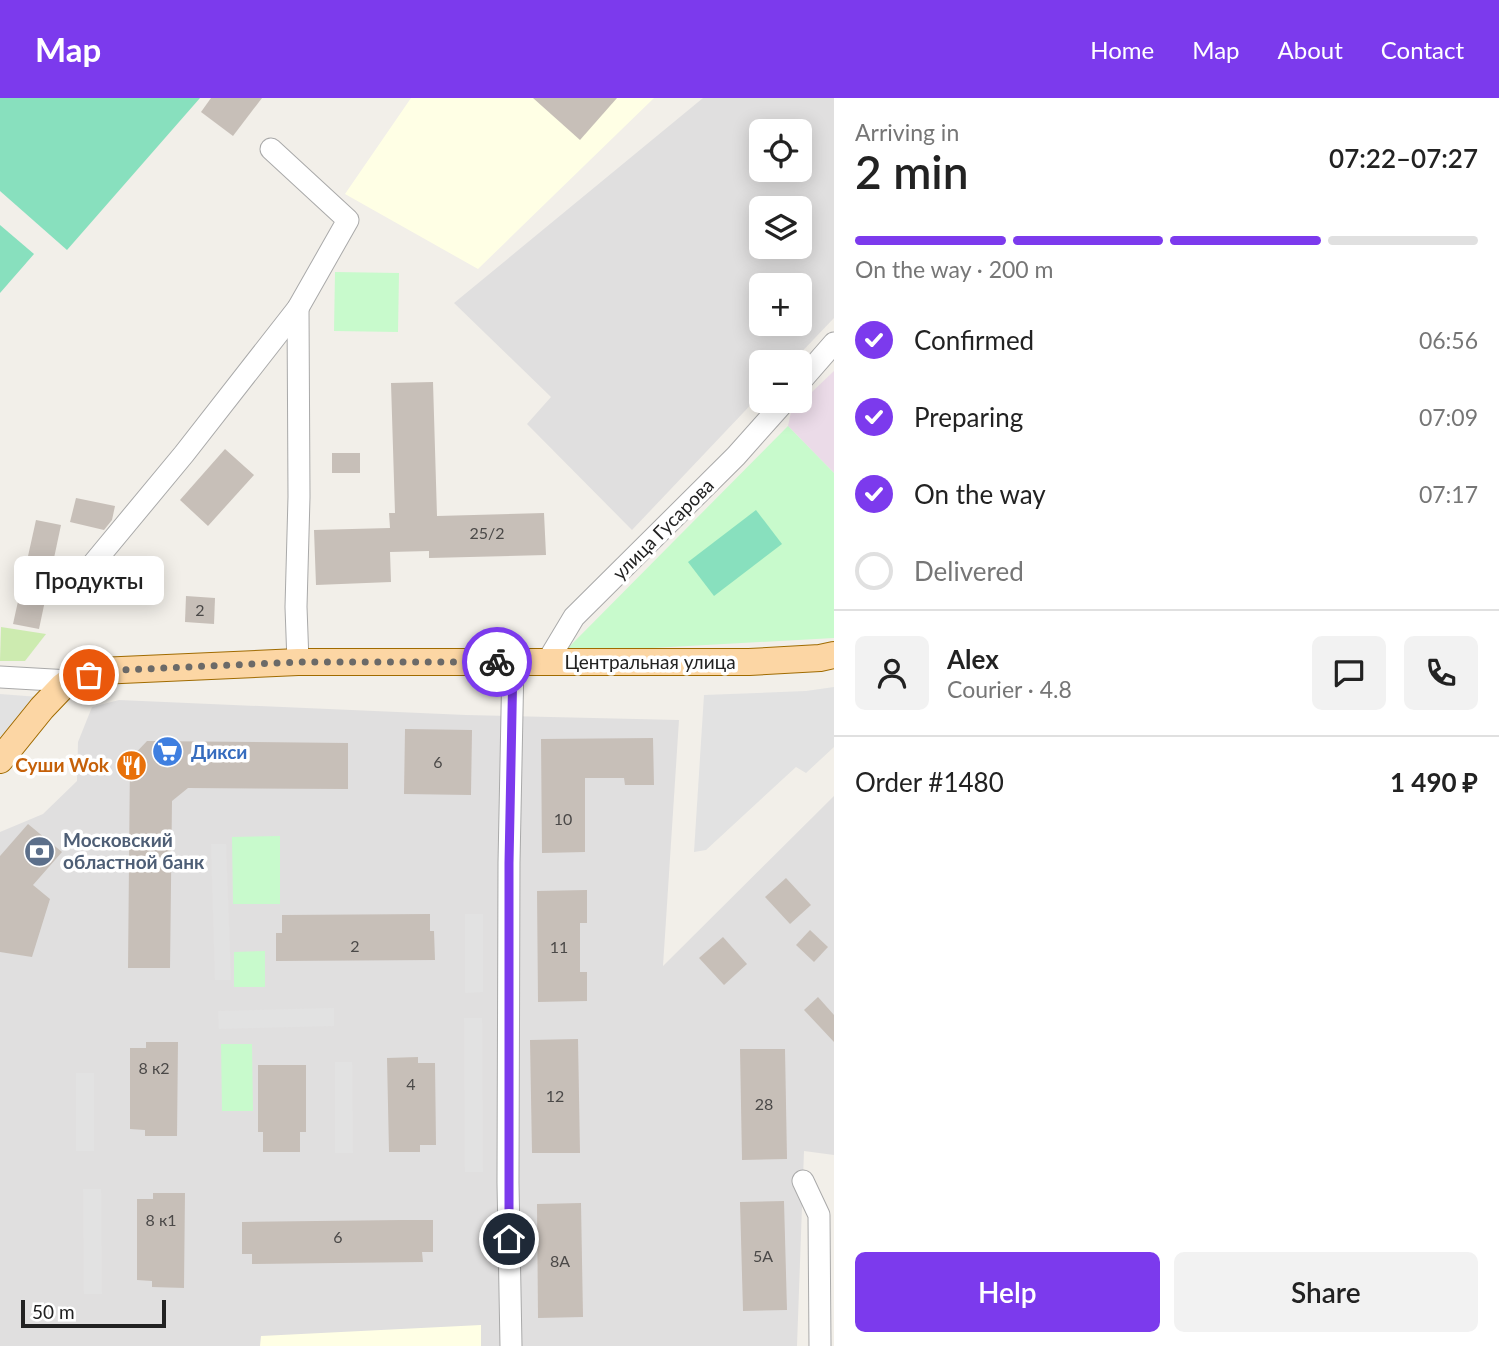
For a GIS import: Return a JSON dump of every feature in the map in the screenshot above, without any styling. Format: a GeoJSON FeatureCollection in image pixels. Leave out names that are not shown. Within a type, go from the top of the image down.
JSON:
{"type":"FeatureCollection","features":[{"type":"Feature","properties":{"kind":"main road","name":"Центральная улица"},"geometry":{"type":"LineString","coordinates":[[0,760],[42,708],[70,681],[99,671],[298,662],[749,662],[834,655]]}},
{"type":"Feature","properties":{"kind":"street"},"geometry":{"type":"LineString","coordinates":[[92,565],[184,454],[298,308],[348,220],[271,149]]}},
{"type":"Feature","properties":{"kind":"street"},"geometry":{"type":"LineString","coordinates":[[298,308],[298,662]]}},
{"type":"Feature","properties":{"kind":"street"},"geometry":{"type":"LineString","coordinates":[[812,369],[834,344]]}},
{"type":"Feature","properties":{"kind":"street","name":"улица Гусарова"},"geometry":{"type":"LineString","coordinates":[[547,662],[574,617],[736,456],[774,413]]}},
{"type":"Feature","properties":{"kind":"street"},"geometry":{"type":"LineString","coordinates":[[511,1346],[508,1196],[509,863],[513,662]]}},
{"type":"Feature","properties":{"kind":"street"},"geometry":{"type":"LineString","coordinates":[[0,677],[70,681]]}},
{"type":"Feature","properties":{"kind":"street"},"geometry":{"type":"LineString","coordinates":[[803,1181],[819,1215],[820,1346]]}},
{"type":"Feature","properties":{"kind":"shaded area"},"geometry":{"type":"Polygon","coordinates":[[[411,98],[654,98],[478,269],[345,194],[411,98]]]}},
{"type":"Feature","properties":{"kind":"shaded area"},"geometry":{"type":"Polygon","coordinates":[[[703,98],[834,98],[834,318],[803,350],[749,350],[749,407],[632,530],[527,424],[551,397],[454,303],[703,98]]]}},
{"type":"Feature","properties":{"kind":"shaded area"},"geometry":{"type":"Polygon","coordinates":[[[834,371],[834,473],[788,426],[791,413],[812,413],[812,392],[834,371]]]}},
{"type":"Feature","properties":{"kind":"shaded area"},"geometry":{"type":"Polygon","coordinates":[[[834,687],[834,747],[806,773],[796,767],[706,850],[694,852],[704,695],[806,691],[834,687]]]}},
{"type":"Feature","properties":{"kind":"shaded area"},"geometry":{"type":"Polygon","coordinates":[[[0,694],[39,697],[0,737],[0,694]]]}},
{"type":"Feature","properties":{"kind":"shaded area"},"geometry":{"type":"Polygon","coordinates":[[[119,700],[466,715],[679,720],[663,966],[834,796],[834,1155],[804,1151],[797,1346],[0,1346],[0,832],[43,814],[77,781],[78,742],[92,707],[119,700]]]}},
{"type":"Feature","properties":{"kind":"shaded area"},"geometry":{"type":"Polygon","coordinates":[[[211,844],[226,844],[231,980],[215,980],[211,844]]]}},
{"type":"Feature","properties":{"kind":"shaded area"},"geometry":{"type":"Polygon","coordinates":[[[465,914],[483,914],[483,992],[465,993],[465,914]]]}},
{"type":"Feature","properties":{"kind":"shaded area"},"geometry":{"type":"Polygon","coordinates":[[[334,1008],[334,1026],[219,1029],[218,1011],[334,1008]]]}},
{"type":"Feature","properties":{"kind":"shaded area"},"geometry":{"type":"Polygon","coordinates":[[[464,1018],[482,1018],[483,1172],[465,1172],[464,1018]]]}},
{"type":"Feature","properties":{"kind":"shaded area"},"geometry":{"type":"Polygon","coordinates":[[[335,1062],[352,1062],[353,1153],[335,1153],[335,1062]]]}},
{"type":"Feature","properties":{"kind":"shaded area"},"geometry":{"type":"Polygon","coordinates":[[[76,1073],[94,1073],[94,1151],[76,1151],[76,1073]]]}},
{"type":"Feature","properties":{"kind":"shaded area"},"geometry":{"type":"Polygon","coordinates":[[[83,1189],[101,1189],[102,1294],[84,1294],[83,1189]]]}},
{"type":"Feature","properties":{"kind":"shaded area"},"geometry":{"type":"Polygon","coordinates":[[[481,1325],[481,1346],[260,1346],[261,1336],[481,1325]]]}},
{"type":"Feature","properties":{"kind":"green space"},"geometry":{"type":"Polygon","coordinates":[[[0,98],[200,98],[67,250],[0,191],[0,98]]]}},
{"type":"Feature","properties":{"kind":"green space"},"geometry":{"type":"Polygon","coordinates":[[[0,225],[34,254],[0,293],[0,225]]]}},
{"type":"Feature","properties":{"kind":"green space"},"geometry":{"type":"Polygon","coordinates":[[[335,272],[399,273],[398,332],[334,331],[335,272]]]}},
{"type":"Feature","properties":{"kind":"green space"},"geometry":{"type":"Polygon","coordinates":[[[788,426],[834,473],[834,638],[563,653],[788,426]]]}},
{"type":"Feature","properties":{"kind":"green space"},"geometry":{"type":"Polygon","coordinates":[[[756,510],[782,544],[714,596],[688,562],[756,510]]]}},
{"type":"Feature","properties":{"kind":"green space"},"geometry":{"type":"Polygon","coordinates":[[[1,627],[46,634],[25,661],[0,661],[1,627]]]}},
{"type":"Feature","properties":{"kind":"green space"},"geometry":{"type":"Polygon","coordinates":[[[280,836],[280,904],[233,904],[232,837],[280,836]]]}},
{"type":"Feature","properties":{"kind":"green space"},"geometry":{"type":"Polygon","coordinates":[[[265,951],[265,987],[234,987],[234,952],[265,951]]]}},
{"type":"Feature","properties":{"kind":"green space"},"geometry":{"type":"Polygon","coordinates":[[[221,1044],[252,1044],[253,1111],[222,1111],[221,1044]]]}},
{"type":"Feature","properties":{"kind":"building"},"geometry":{"type":"Polygon","coordinates":[[[211,98],[262,98],[233,136],[201,112],[211,98]]]}},
{"type":"Feature","properties":{"kind":"building"},"geometry":{"type":"Polygon","coordinates":[[[533,98],[617,98],[580,140],[533,98]]]}},
{"type":"Feature","properties":{"kind":"building"},"geometry":{"type":"Polygon","coordinates":[[[433,382],[437,516],[544,513],[546,555],[429,558],[429,551],[390,552],[391,582],[316,585],[314,530],[390,528],[389,513],[395,513],[391,383],[433,382]]]}},
{"type":"Feature","properties":{"kind":"building"},"geometry":{"type":"Polygon","coordinates":[[[225,449],[254,475],[208,526],[180,500],[225,449]]]}},
{"type":"Feature","properties":{"kind":"building"},"geometry":{"type":"Polygon","coordinates":[[[332,453],[360,453],[360,473],[332,473],[332,453]]]}},
{"type":"Feature","properties":{"kind":"building"},"geometry":{"type":"Polygon","coordinates":[[[76,498],[115,506],[112,520],[104,530],[70,522],[76,498]]]}},
{"type":"Feature","properties":{"kind":"building"},"geometry":{"type":"Polygon","coordinates":[[[36,520],[61,525],[39,629],[13,624],[36,520]]]}},
{"type":"Feature","properties":{"kind":"building"},"geometry":{"type":"Polygon","coordinates":[[[186,596],[215,598],[214,624],[185,622],[186,596]]]}},
{"type":"Feature","properties":{"kind":"building"},"geometry":{"type":"Polygon","coordinates":[[[405,729],[472,730],[471,795],[404,794],[405,729]]]}},
{"type":"Feature","properties":{"kind":"building"},"geometry":{"type":"Polygon","coordinates":[[[653,738],[654,785],[625,785],[624,778],[585,778],[585,852],[542,853],[541,739],[653,738]]]}},
{"type":"Feature","properties":{"kind":"building"},"geometry":{"type":"Polygon","coordinates":[[[147,741],[348,743],[348,789],[188,788],[172,801],[170,968],[128,968],[130,759],[147,741]]]}},
{"type":"Feature","properties":{"kind":"building"},"geometry":{"type":"Polygon","coordinates":[[[28,824],[62,852],[33,885],[50,899],[32,957],[0,952],[0,856],[28,824]]]}},
{"type":"Feature","properties":{"kind":"building"},"geometry":{"type":"Polygon","coordinates":[[[786,878],[811,905],[790,924],[765,897],[786,878]]]}},
{"type":"Feature","properties":{"kind":"building"},"geometry":{"type":"Polygon","coordinates":[[[587,890],[587,923],[580,923],[580,972],[587,972],[587,1001],[538,1002],[537,891],[587,890]]]}},
{"type":"Feature","properties":{"kind":"building"},"geometry":{"type":"Polygon","coordinates":[[[430,914],[430,931],[434,931],[435,960],[276,961],[276,933],[282,933],[282,915],[430,914]]]}},
{"type":"Feature","properties":{"kind":"building"},"geometry":{"type":"Polygon","coordinates":[[[810,930],[828,947],[814,962],[796,945],[810,930]]]}},
{"type":"Feature","properties":{"kind":"building"},"geometry":{"type":"Polygon","coordinates":[[[723,937],[747,964],[724,985],[699,958],[723,937]]]}},
{"type":"Feature","properties":{"kind":"building"},"geometry":{"type":"Polygon","coordinates":[[[818,997],[834,1015],[834,1042],[804,1010],[818,997]]]}},
{"type":"Feature","properties":{"kind":"building"},"geometry":{"type":"Polygon","coordinates":[[[578,1039],[580,1153],[532,1153],[530,1040],[578,1039]]]}},
{"type":"Feature","properties":{"kind":"building"},"geometry":{"type":"Polygon","coordinates":[[[146,1042],[178,1042],[177,1136],[145,1136],[145,1130],[130,1129],[130,1048],[146,1048],[146,1042]]]}},
{"type":"Feature","properties":{"kind":"building"},"geometry":{"type":"Polygon","coordinates":[[[740,1049],[785,1049],[787,1159],[742,1160],[740,1049]]]}},
{"type":"Feature","properties":{"kind":"building"},"geometry":{"type":"Polygon","coordinates":[[[418,1057],[418,1063],[435,1063],[436,1145],[420,1145],[420,1152],[389,1152],[387,1058],[418,1057]]]}},
{"type":"Feature","properties":{"kind":"building"},"geometry":{"type":"Polygon","coordinates":[[[258,1065],[306,1065],[306,1132],[300,1132],[300,1152],[263,1152],[263,1132],[258,1132],[258,1065]]]}},
{"type":"Feature","properties":{"kind":"building"},"geometry":{"type":"Polygon","coordinates":[[[153,1193],[185,1193],[184,1288],[152,1287],[152,1281],[137,1280],[137,1199],[153,1199],[153,1193]]]}},
{"type":"Feature","properties":{"kind":"building"},"geometry":{"type":"Polygon","coordinates":[[[784,1201],[787,1310],[743,1311],[740,1202],[784,1201]]]}},
{"type":"Feature","properties":{"kind":"building"},"geometry":{"type":"Polygon","coordinates":[[[581,1203],[583,1317],[538,1318],[537,1204],[581,1203]]]}},
{"type":"Feature","properties":{"kind":"building"},"geometry":{"type":"Polygon","coordinates":[[[433,1220],[433,1252],[422,1252],[423,1262],[252,1264],[252,1254],[242,1254],[242,1222],[433,1220]]]}},
{"type":"Feature","properties":{"kind":"way so far"},"geometry":{"type":"LineString","coordinates":[[89,675],[99,671],[298,662],[497,662]]}},
{"type":"Feature","properties":{"kind":"place","name":"Продукты"},"geometry":{"type":"Point","coordinates":[89,675]}},
{"type":"Feature","properties":{"kind":"place","name":"Дикси"},"geometry":{"type":"Point","coordinates":[168,752]}},
{"type":"Feature","properties":{"kind":"place","name":"Суши Wok"},"geometry":{"type":"Point","coordinates":[132,765]}},
{"type":"Feature","properties":{"kind":"place","name":"Московский областной банк"},"geometry":{"type":"Point","coordinates":[40,851]}},
{"type":"Feature","properties":{"kind":"route"},"geometry":{"type":"LineString","coordinates":[[497,662],[513,662],[509,863],[509,1239]]}}]}
